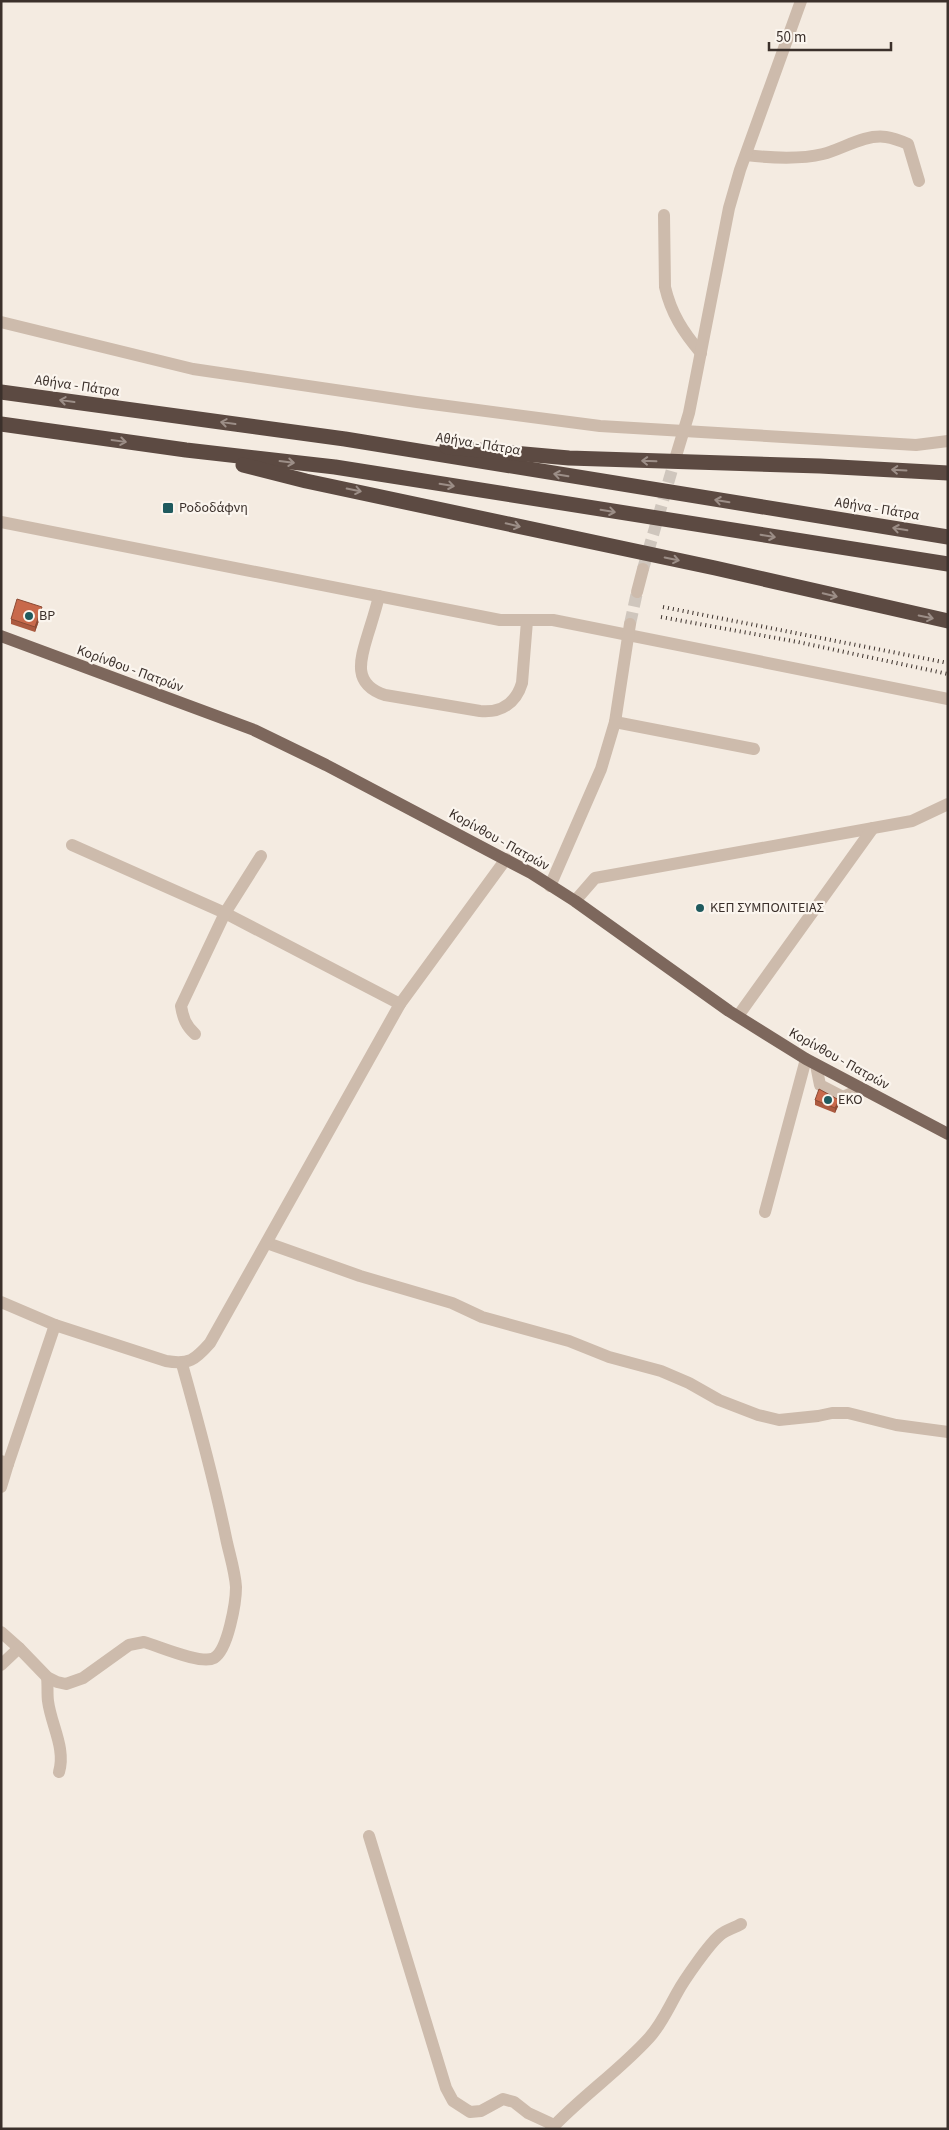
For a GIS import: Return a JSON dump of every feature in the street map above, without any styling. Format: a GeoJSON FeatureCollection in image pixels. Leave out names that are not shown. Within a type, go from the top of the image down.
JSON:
{"type":"FeatureCollection","features":[{"type":"Feature","properties":{"kind":"highway","name":"Αθήνα - Πάτρα"},"geometry":{"type":"LineString","coordinates":[[1,392],[346,439],[948,537]]}},
{"type":"Feature","properties":{"kind":"highway"},"geometry":{"type":"LineString","coordinates":[[1,424],[186,450],[335,467],[948,564]]}},
{"type":"Feature","properties":{"kind":"highway"},"geometry":{"type":"LineString","coordinates":[[346,439],[569,458],[820,466],[948,473]]}},
{"type":"Feature","properties":{"kind":"highway"},"geometry":{"type":"LineString","coordinates":[[186,450],[306,481],[715,568],[948,621]]}},
{"type":"Feature","properties":{"kind":"main road","name":"Κορίνθου - Πατρών"},"geometry":{"type":"LineString","coordinates":[[1,636],[241,724],[285,743],[506,859],[575,901],[738,1016],[811,1062],[948,1134]]}},
{"type":"Feature","properties":{"kind":"street"},"geometry":{"type":"LineString","coordinates":[[676,456],[689,413],[725,227],[746,155],[801,1]]}},
{"type":"Feature","properties":{"kind":"street"},"geometry":{"type":"LineString","coordinates":[[746,155],[803,157],[824,154],[865,140],[885,137],[908,144],[919,181]]}},
{"type":"Feature","properties":{"kind":"street"},"geometry":{"type":"LineString","coordinates":[[664,215],[665,287],[682,331],[700,353]]}},
{"type":"Feature","properties":{"kind":"street"},"geometry":{"type":"LineString","coordinates":[[1,322],[193,369],[417,402],[600,426],[916,445],[948,441]]}},
{"type":"Feature","properties":{"kind":"street"},"geometry":{"type":"LineString","coordinates":[[1,522],[500,620],[553,620],[629,630],[948,699]]}},
{"type":"Feature","properties":{"kind":"street"},"geometry":{"type":"LineString","coordinates":[[637,592],[642,569]]}},
{"type":"Feature","properties":{"kind":"street"},"geometry":{"type":"LineString","coordinates":[[379,596],[362,656],[362,673],[366,683],[377,692],[386,695],[480,711],[490,712],[499,710],[514,700],[520,692],[527,621]]}},
{"type":"Feature","properties":{"kind":"street"},"geometry":{"type":"LineString","coordinates":[[550,886],[601,769],[615,722],[629,630]]}},
{"type":"Feature","properties":{"kind":"street"},"geometry":{"type":"LineString","coordinates":[[615,722],[754,749]]}},
{"type":"Feature","properties":{"kind":"street"},"geometry":{"type":"LineString","coordinates":[[575,901],[594,878],[912,821],[948,804]]}},
{"type":"Feature","properties":{"kind":"street"},"geometry":{"type":"LineString","coordinates":[[738,1016],[873,828]]}},
{"type":"Feature","properties":{"kind":"street"},"geometry":{"type":"LineString","coordinates":[[72,845],[225,912],[400,1004]]}},
{"type":"Feature","properties":{"kind":"street"},"geometry":{"type":"LineString","coordinates":[[195,1034],[187,1027],[182,1017],[181,1006],[225,912],[261,856]]}},
{"type":"Feature","properties":{"kind":"street"},"geometry":{"type":"LineString","coordinates":[[1,1302],[55,1325],[166,1361],[182,1364],[196,1358],[210,1343],[400,1004],[506,859]]}},
{"type":"Feature","properties":{"kind":"street"},"geometry":{"type":"LineString","coordinates":[[765,1212],[811,1062]]}},
{"type":"Feature","properties":{"kind":"street"},"geometry":{"type":"LineString","coordinates":[[267,1244],[360,1276],[452,1303],[490,1319],[569,1341],[609,1357],[661,1371],[689,1383],[719,1400],[758,1415],[779,1420],[832,1413],[848,1413],[896,1425],[948,1432]]}},
{"type":"Feature","properties":{"kind":"street"},"geometry":{"type":"LineString","coordinates":[[1,1487],[5,1462],[55,1325]]}},
{"type":"Feature","properties":{"kind":"street"},"geometry":{"type":"LineString","coordinates":[[1,1632],[48,1677],[66,1684],[76,1681],[129,1645],[136,1643],[144,1642],[197,1659],[208,1660],[215,1657],[221,1650],[233,1611],[236,1586],[222,1518],[182,1364]]}},
{"type":"Feature","properties":{"kind":"street"},"geometry":{"type":"LineString","coordinates":[[1,1666],[19,1648]]}},
{"type":"Feature","properties":{"kind":"street"},"geometry":{"type":"LineString","coordinates":[[48,1677],[48,1701],[60,1748],[61,1764],[59,1772]]}},
{"type":"Feature","properties":{"kind":"street"},"geometry":{"type":"LineString","coordinates":[[369,1836],[446,2088],[453,2101],[470,2112],[481,2111],[503,2099],[514,2102],[552,2127],[592,2090],[619,2069],[650,2037],[665,2017],[678,1991],[711,1945],[721,1934],[740,1924]]}},
{"type":"Feature","properties":{"kind":"building"},"geometry":{"type":"Polygon","coordinates":[[[17,599],[42,607],[35,627],[11,619],[17,599]]]}},
{"type":"Feature","properties":{"kind":"building"},"geometry":{"type":"Polygon","coordinates":[[[819,1089],[839,1100],[835,1108],[815,1100],[819,1089]]]}},
{"type":"Feature","properties":{"kind":"tunnel"},"geometry":{"type":"LineString","coordinates":[[643,569],[676,456]]}},
{"type":"Feature","properties":{"kind":"tunnel"},"geometry":{"type":"LineString","coordinates":[[630,624],[637,592]]}},
{"type":"Feature","properties":{"kind":"railway"},"geometry":{"type":"LineString","coordinates":[[663,607],[948,663]]}},
{"type":"Feature","properties":{"kind":"railway"},"geometry":{"type":"LineString","coordinates":[[661,617],[798,642],[948,674]]}},
{"type":"Feature","properties":{"kind":"place","name":"Ροδοδάφνη"},"geometry":{"type":"Point","coordinates":[168,508]}},
{"type":"Feature","properties":{"kind":"place","name":"BP"},"geometry":{"type":"Point","coordinates":[29,616]}},
{"type":"Feature","properties":{"kind":"place","name":"ΚΕΠ ΣΥΜΠΟΛΙΤΕΙΑΣ"},"geometry":{"type":"Point","coordinates":[700,908]}},
{"type":"Feature","properties":{"kind":"place","name":"EKO"},"geometry":{"type":"Point","coordinates":[828,1100]}}]}
